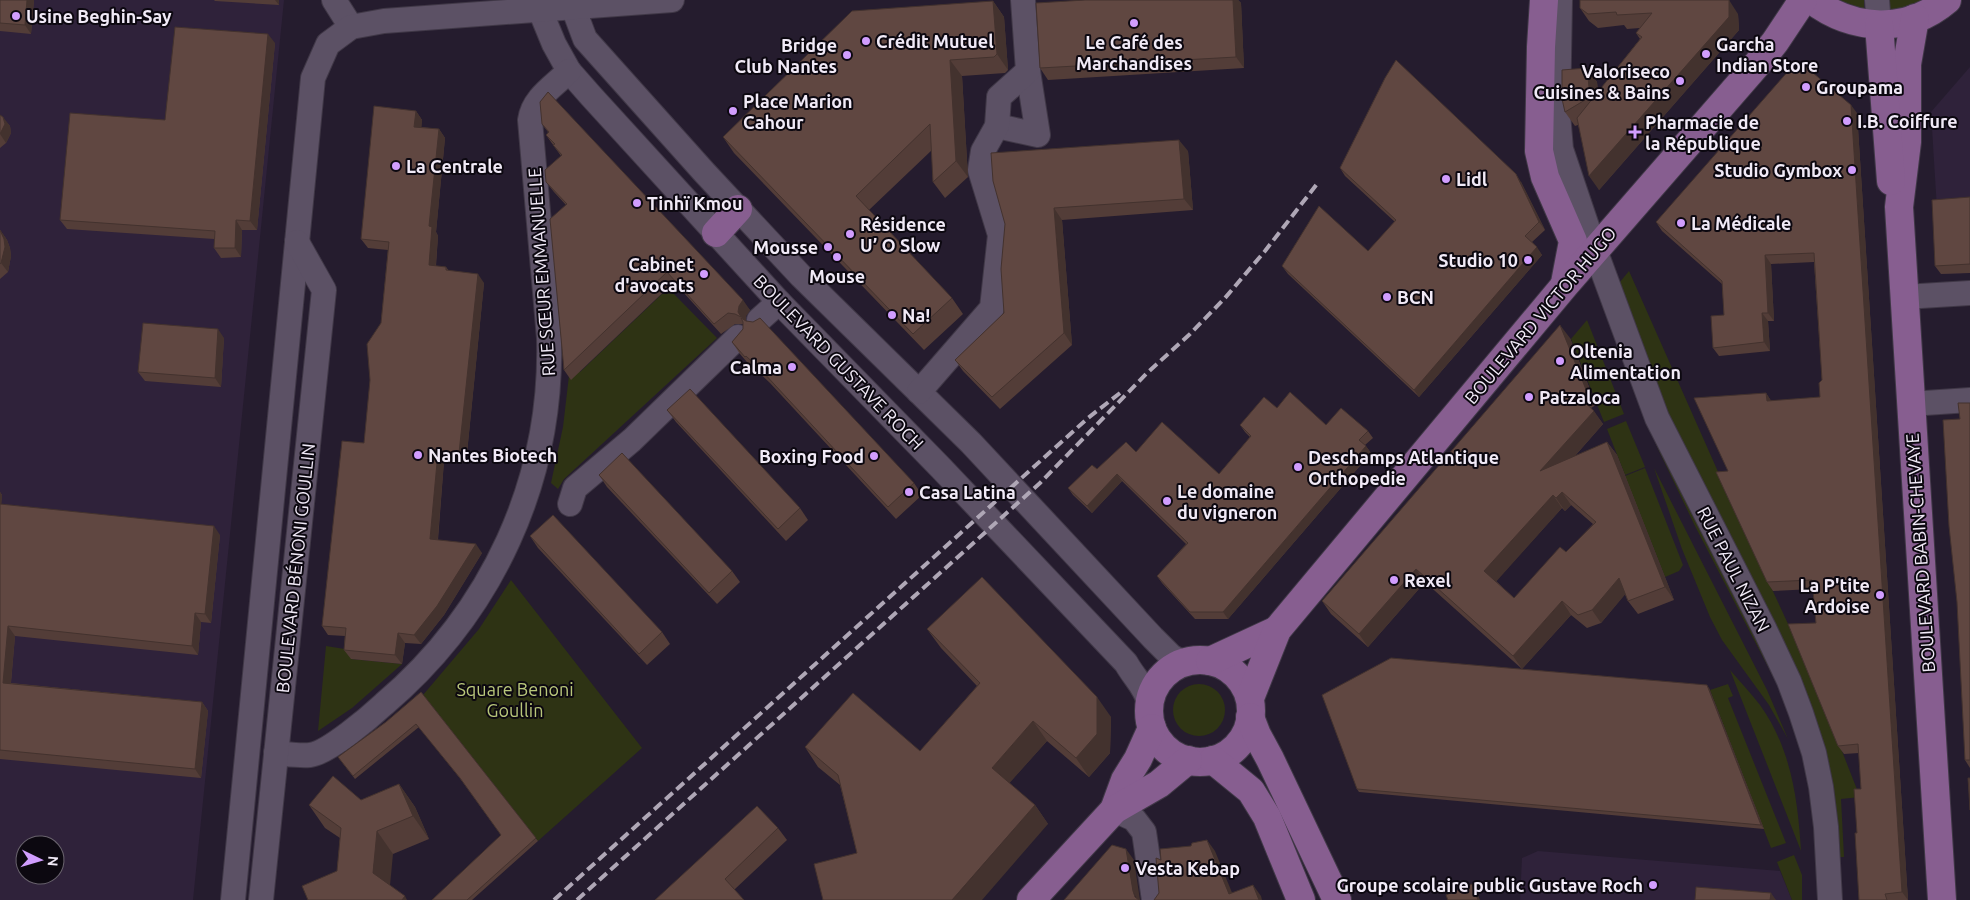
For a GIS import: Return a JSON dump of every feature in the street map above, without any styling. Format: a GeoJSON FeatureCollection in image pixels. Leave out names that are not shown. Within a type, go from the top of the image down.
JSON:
{"type":"FeatureCollection","features":[{"type":"Feature","properties":{"kind":"main road"},"geometry":{"type":"LineString","coordinates":[[1544,0],[1539,151],[1545,177],[1573,241],[1565,285]]}},
{"type":"Feature","properties":{"kind":"main road","name":"BOULEVARD VICTOR HUGO"},"geometry":{"type":"LineString","coordinates":[[1250,708],[1277,630],[1565,285],[1754,68],[1775,42],[1803,0]]}},
{"type":"Feature","properties":{"kind":"main road"},"geometry":{"type":"LineString","coordinates":[[1812,0],[1842,18],[1863,23],[1878,12],[1899,24],[1916,18],[1940,6],[1947,0]]}},
{"type":"Feature","properties":{"kind":"main road","name":"BOULEVARD BABIN-CHEVAYE"},"geometry":{"type":"LineString","coordinates":[[1878,12],[1891,185],[1899,207]]}},
{"type":"Feature","properties":{"kind":"main road","name":"BOULEVARD BABIN-CHEVAYE"},"geometry":{"type":"LineString","coordinates":[[1916,18],[1907,64],[1907,142],[1899,207],[1942,900]]}},
{"type":"Feature","properties":{"kind":"main road"},"geometry":{"type":"LineString","coordinates":[[716,233],[738,209]]}},
{"type":"Feature","properties":{"kind":"main road","name":"BOULEVARD VICTOR HUGO"},"geometry":{"type":"LineString","coordinates":[[1210,661],[1277,630]]}},
{"type":"Feature","properties":{"kind":"main road"},"geometry":{"type":"LineString","coordinates":[[1114,810],[1125,780],[1138,759],[1151,716],[1152,693],[1164,674],[1183,662],[1192,660],[1210,661],[1228,668],[1236,674],[1246,689],[1257,735],[1337,900]]}},
{"type":"Feature","properties":{"kind":"main road"},"geometry":{"type":"LineString","coordinates":[[1031,900],[1114,810],[1201,760],[1225,755],[1234,748],[1248,729],[1250,708]]}},
{"type":"Feature","properties":{"kind":"main road"},"geometry":{"type":"LineString","coordinates":[[1151,716],[1163,745],[1178,757],[1201,760],[1251,791],[1268,817],[1301,900]]}},
{"type":"Feature","properties":{"kind":"street"},"geometry":{"type":"LineString","coordinates":[[334,0],[351,27]]}},
{"type":"Feature","properties":{"kind":"street","name":"BOULEVARD BÉNONI GOULLIN"},"geometry":{"type":"LineString","coordinates":[[233,900],[313,78],[328,44],[351,27],[384,21],[672,0]]}},
{"type":"Feature","properties":{"kind":"street"},"geometry":{"type":"LineString","coordinates":[[998,126],[1038,135],[1028,71],[1023,0]]}},
{"type":"Feature","properties":{"kind":"street","name":"RUE PAUL NIZAN"},"geometry":{"type":"LineString","coordinates":[[1560,0],[1558,114],[1561,149],[1595,250],[1660,425],[1772,644],[1802,713],[1814,753],[1821,787],[1826,827],[1830,900]]}},
{"type":"Feature","properties":{"kind":"street","name":"BOULEVARD GUSTAVE ROCH"},"geometry":{"type":"LineString","coordinates":[[573,7],[585,39],[738,209],[801,276],[972,443],[1153,638],[1172,656],[1183,662]]}},
{"type":"Feature","properties":{"kind":"street","name":"BOULEVARD GUSTAVE ROCH"},"geometry":{"type":"LineString","coordinates":[[540,10],[554,44],[569,71],[779,302],[941,468],[1126,663],[1132,675],[1146,690],[1151,716]]}},
{"type":"Feature","properties":{"kind":"street","name":"RUE SŒUR EMMANUELLE"},"geometry":{"type":"LineString","coordinates":[[276,753],[312,755],[355,728],[422,670],[458,627],[492,574],[524,504],[537,459],[550,375],[549,338],[530,120],[531,111],[543,94],[569,71]]}},
{"type":"Feature","properties":{"kind":"street"},"geometry":{"type":"LineString","coordinates":[[919,392],[992,308],[1000,235],[980,170],[983,151],[998,126],[999,97],[1028,71]]}},
{"type":"Feature","properties":{"kind":"street","name":"BOULEVARD BÉNONI GOULLIN"},"geometry":{"type":"LineString","coordinates":[[261,900],[324,290],[297,242]]}},
{"type":"Feature","properties":{"kind":"street"},"geometry":{"type":"LineString","coordinates":[[1904,297],[1970,293]]}},
{"type":"Feature","properties":{"kind":"street"},"geometry":{"type":"LineString","coordinates":[[759,320],[779,302]]}},
{"type":"Feature","properties":{"kind":"street"},"geometry":{"type":"LineString","coordinates":[[570,504],[575,488],[632,440],[738,338]]}},
{"type":"Feature","properties":{"kind":"street"},"geometry":{"type":"LineString","coordinates":[[1910,404],[1970,400]]}},
{"type":"Feature","properties":{"kind":"street"},"geometry":{"type":"LineString","coordinates":[[1114,810],[1134,819],[1144,832],[1154,900]]}},
{"type":"Feature","properties":{"kind":"shaded area"},"geometry":{"type":"Polygon","coordinates":[[[0,0],[284,0],[193,900],[0,900],[0,0]]]}},
{"type":"Feature","properties":{"kind":"shaded area"},"geometry":{"type":"Polygon","coordinates":[[[1970,67],[1970,273],[1941,274],[1931,112],[1970,67]]]}},
{"type":"Feature","properties":{"kind":"shaded area","name":"Groupe scolaire public Gustave Roch"},"geometry":{"type":"Polygon","coordinates":[[[1538,851],[1780,871],[1792,900],[1520,900],[1522,858],[1538,851]]]}},
{"type":"Feature","properties":{"kind":"green space"},"geometry":{"type":"Polygon","coordinates":[[[1838,0],[1864,0],[1864,9],[1838,0]]]}},
{"type":"Feature","properties":{"kind":"green space"},"geometry":{"type":"Polygon","coordinates":[[[1882,0],[1925,0],[1901,9],[1882,11],[1882,0]]]}},
{"type":"Feature","properties":{"kind":"green space"},"geometry":{"type":"Polygon","coordinates":[[[1629,271],[1727,492],[1814,680],[1860,797],[1841,799],[1844,857],[1840,857],[1842,900],[1838,900],[1828,790],[1676,445],[1615,288],[1629,271]]]}},
{"type":"Feature","properties":{"kind":"green space"},"geometry":{"type":"Polygon","coordinates":[[[673,293],[717,338],[564,479],[558,489],[551,483],[563,427],[570,367],[580,372],[662,294],[673,293]]]}},
{"type":"Feature","properties":{"kind":"green space"},"geometry":{"type":"Polygon","coordinates":[[[1587,320],[1624,414],[1604,422],[1571,339],[1587,320]]]}},
{"type":"Feature","properties":{"kind":"green space"},"geometry":{"type":"Polygon","coordinates":[[[1610,323],[1781,692],[1695,526],[1658,449],[1636,396],[1610,323]]]}},
{"type":"Feature","properties":{"kind":"green space"},"geometry":{"type":"Polygon","coordinates":[[[1626,421],[1645,467],[1625,475],[1607,429],[1626,421]]]}},
{"type":"Feature","properties":{"kind":"green space"},"geometry":{"type":"Polygon","coordinates":[[[1645,468],[1683,565],[1679,571],[1665,577],[1625,476],[1645,468]]]}},
{"type":"Feature","properties":{"kind":"green space"},"geometry":{"type":"Polygon","coordinates":[[[1654,468],[1767,690],[1788,739],[1769,705],[1722,640],[1710,617],[1682,549],[1654,468]]]}},
{"type":"Feature","properties":{"kind":"green space","name":"Square Benoni Goullin"},"geometry":{"type":"Polygon","coordinates":[[[511,580],[642,748],[538,841],[423,695],[479,629],[511,580]]]}},
{"type":"Feature","properties":{"kind":"green space"},"geometry":{"type":"Polygon","coordinates":[[[326,646],[351,650],[351,659],[402,664],[352,708],[318,731],[326,646]]]}},
{"type":"Feature","properties":{"kind":"green space"},"geometry":{"type":"Polygon","coordinates":[[[1730,670],[1760,705],[1779,739],[1786,757],[1795,794],[1801,851],[1730,670]]]}},
{"type":"Feature","properties":{"kind":"green space"},"geometry":{"type":"Polygon","coordinates":[[[1199,684],[1209,686],[1217,692],[1223,700],[1225,710],[1223,720],[1217,728],[1209,734],[1199,736],[1189,734],[1181,728],[1175,720],[1173,710],[1175,700],[1181,692],[1189,686],[1199,684]]]}},
{"type":"Feature","properties":{"kind":"green space"},"geometry":{"type":"Polygon","coordinates":[[[1728,684],[1733,696],[1728,698],[1786,843],[1771,848],[1710,690],[1728,684]]]}},
{"type":"Feature","properties":{"kind":"green space"},"geometry":{"type":"Polygon","coordinates":[[[1794,855],[1802,875],[1802,900],[1792,900],[1777,862],[1794,855]]]}},
{"type":"Feature","properties":{"kind":"building"},"geometry":{"type":"Polygon","coordinates":[[[0,0],[27,0],[25,25],[0,23],[0,0]]]}},
{"type":"Feature","properties":{"kind":"building"},"geometry":{"type":"Polygon","coordinates":[[[1085,0],[1233,0],[1236,57],[1040,68],[1036,3],[1085,0]]]}},
{"type":"Feature","properties":{"kind":"building"},"geometry":{"type":"Polygon","coordinates":[[[1580,0],[1729,0],[1729,17],[1589,176],[1577,118],[1642,37],[1636,33],[1652,13],[1617,15],[1616,12],[1588,14],[1580,8],[1580,0]]]}},
{"type":"Feature","properties":{"kind":"building"},"geometry":{"type":"Polygon","coordinates":[[[993,1],[997,54],[994,57],[950,60],[956,161],[933,182],[930,124],[856,196],[952,298],[913,334],[723,137],[852,11],[993,1]]]}},
{"type":"Feature","properties":{"kind":"building"},"geometry":{"type":"Polygon","coordinates":[[[175,27],[268,34],[250,221],[236,220],[235,248],[214,248],[215,231],[60,220],[70,113],[165,120],[175,27]]]}},
{"type":"Feature","properties":{"kind":"building"},"geometry":{"type":"Polygon","coordinates":[[[1396,60],[1516,174],[1539,222],[1525,236],[1537,247],[1414,390],[1282,266],[1319,206],[1368,251],[1396,220],[1340,168],[1396,60]]]}},
{"type":"Feature","properties":{"kind":"building"},"geometry":{"type":"Polygon","coordinates":[[[1806,67],[1851,105],[1902,892],[1885,894],[1887,900],[1859,900],[1854,789],[1861,789],[1858,744],[1838,746],[1788,624],[1816,623],[1812,580],[1767,582],[1716,472],[1728,471],[1694,398],[1766,393],[1767,401],[1820,397],[1819,383],[1822,380],[1814,253],[1765,255],[1768,313],[1762,313],[1764,342],[1713,348],[1711,316],[1724,315],[1722,281],[1656,222],[1790,69],[1806,67]]]}},
{"type":"Feature","properties":{"kind":"building"},"geometry":{"type":"Polygon","coordinates":[[[1587,68],[1590,97],[1565,112],[1562,99],[1562,70],[1587,68]]]}},
{"type":"Feature","properties":{"kind":"building"},"geometry":{"type":"Polygon","coordinates":[[[548,92],[743,300],[738,312],[741,317],[728,313],[714,324],[667,272],[564,370],[550,219],[567,204],[546,182],[545,170],[562,155],[546,135],[549,132],[542,124],[540,102],[548,92]]]}},
{"type":"Feature","properties":{"kind":"building","name":"Nantes Biotech"},"geometry":{"type":"Polygon","coordinates":[[[374,106],[416,111],[414,127],[439,129],[429,226],[432,227],[429,265],[446,267],[446,270],[478,274],[459,453],[438,452],[430,539],[476,544],[437,606],[414,635],[398,633],[395,655],[344,650],[346,628],[322,626],[342,441],[364,443],[370,380],[367,344],[381,323],[389,242],[361,239],[374,106]]]}},
{"type":"Feature","properties":{"kind":"building"},"geometry":{"type":"Polygon","coordinates":[[[0,115],[3,117],[5,124],[0,134],[0,115]]]}},
{"type":"Feature","properties":{"kind":"building"},"geometry":{"type":"Polygon","coordinates":[[[1179,140],[1184,199],[1054,208],[1064,333],[992,397],[955,360],[1004,313],[1001,269],[1005,224],[993,181],[991,153],[1179,140]]]}},
{"type":"Feature","properties":{"kind":"building"},"geometry":{"type":"Polygon","coordinates":[[[1970,197],[1970,264],[1935,266],[1932,200],[1970,197]]]}},
{"type":"Feature","properties":{"kind":"building"},"geometry":{"type":"Polygon","coordinates":[[[0,230],[5,247],[0,264],[0,230]]]}},
{"type":"Feature","properties":{"kind":"building"},"geometry":{"type":"Polygon","coordinates":[[[741,318],[753,322],[760,318],[914,483],[888,507],[762,371],[745,357],[732,342],[743,329],[741,318]]]}},
{"type":"Feature","properties":{"kind":"building"},"geometry":{"type":"Polygon","coordinates":[[[143,323],[218,329],[215,378],[138,372],[143,323]]]}},
{"type":"Feature","properties":{"kind":"building"},"geometry":{"type":"Polygon","coordinates":[[[1560,325],[1587,392],[1578,396],[1594,411],[1540,471],[1607,442],[1665,587],[1628,601],[1619,578],[1592,610],[1578,615],[1562,601],[1513,656],[1416,569],[1359,634],[1322,601],[1560,325]],[[1562,492],[1556,498],[1553,495],[1484,571],[1514,598],[1560,547],[1566,552],[1596,522],[1562,492]]]}},
{"type":"Feature","properties":{"kind":"building"},"geometry":{"type":"Polygon","coordinates":[[[690,389],[800,508],[778,529],[667,410],[690,389]]]}},
{"type":"Feature","properties":{"kind":"building"},"geometry":{"type":"Polygon","coordinates":[[[1290,392],[1326,425],[1341,408],[1368,431],[1359,440],[1366,446],[1223,612],[1190,612],[1157,576],[1188,543],[1117,474],[1087,506],[1068,488],[1092,465],[1097,469],[1126,442],[1136,452],[1162,422],[1219,474],[1251,436],[1240,425],[1264,397],[1277,408],[1290,392]]]}},
{"type":"Feature","properties":{"kind":"building"},"geometry":{"type":"Polygon","coordinates":[[[1958,403],[1970,403],[1970,760],[1965,760],[1957,602],[1949,526],[1943,420],[1960,419],[1958,403]]]}},
{"type":"Feature","properties":{"kind":"building"},"geometry":{"type":"Polygon","coordinates":[[[622,453],[732,571],[709,593],[599,475],[622,453]]]}},
{"type":"Feature","properties":{"kind":"building"},"geometry":{"type":"Polygon","coordinates":[[[0,504],[214,526],[205,614],[195,613],[192,646],[8,626],[3,683],[202,702],[195,769],[0,750],[0,504]]]}},
{"type":"Feature","properties":{"kind":"building"},"geometry":{"type":"Polygon","coordinates":[[[553,515],[662,632],[639,654],[530,536],[553,515]]]}},
{"type":"Feature","properties":{"kind":"building"},"geometry":{"type":"Polygon","coordinates":[[[982,577],[1097,697],[1097,734],[1076,758],[1033,721],[992,768],[1035,805],[952,900],[823,900],[814,864],[857,853],[838,775],[805,747],[853,693],[920,751],[980,683],[927,629],[982,577]]]}},
{"type":"Feature","properties":{"kind":"building"},"geometry":{"type":"Polygon","coordinates":[[[1391,658],[1707,685],[1761,825],[1357,789],[1322,695],[1391,658]]]}},
{"type":"Feature","properties":{"kind":"building"},"geometry":{"type":"Polygon","coordinates":[[[421,692],[536,838],[467,900],[432,900],[501,835],[460,778],[416,724],[353,776],[338,757],[386,722],[421,692]]]}},
{"type":"Feature","properties":{"kind":"building"},"geometry":{"type":"Polygon","coordinates":[[[333,776],[361,800],[399,784],[413,816],[377,831],[373,873],[405,896],[402,900],[308,900],[302,886],[337,871],[341,828],[309,805],[333,776]]]}},
{"type":"Feature","properties":{"kind":"building"},"geometry":{"type":"Polygon","coordinates":[[[1968,778],[1970,778],[1970,810],[1968,778]]]}},
{"type":"Feature","properties":{"kind":"building"},"geometry":{"type":"Polygon","coordinates":[[[757,806],[778,828],[725,879],[744,900],[655,900],[757,806]]]}},
{"type":"Feature","properties":{"kind":"building"},"geometry":{"type":"Polygon","coordinates":[[[1207,840],[1229,894],[1253,885],[1259,900],[1154,900],[1159,893],[1156,858],[1161,860],[1160,849],[1191,846],[1192,843],[1207,840]]]}},
{"type":"Feature","properties":{"kind":"building"},"geometry":{"type":"Polygon","coordinates":[[[1112,845],[1126,849],[1133,891],[1135,897],[1139,900],[1064,900],[1112,845]]]}},
{"type":"Feature","properties":{"kind":"building"},"geometry":{"type":"Polygon","coordinates":[[[1472,884],[1478,900],[1448,900],[1446,895],[1472,884]]]}},
{"type":"Feature","properties":{"kind":"building"},"geometry":{"type":"Polygon","coordinates":[[[1696,887],[1771,893],[1770,900],[1695,900],[1696,887]]]}},
{"type":"Feature","properties":{"kind":"railway"},"geometry":{"type":"LineString","coordinates":[[577,900],[1040,483],[1147,373],[1190,334],[1225,298],[1265,251],[1317,184]]}},
{"type":"Feature","properties":{"kind":"railway"},"geometry":{"type":"LineString","coordinates":[[554,900],[1088,418],[1120,393]]}},
{"type":"Feature","properties":{"kind":"place","name":"Usine Beghin-Say"},"geometry":{"type":"Point","coordinates":[16,16]}},
{"type":"Feature","properties":{"kind":"place","name":"Le Café des Marchandises"},"geometry":{"type":"Point","coordinates":[1134,23]}},
{"type":"Feature","properties":{"kind":"place","name":"Crédit Mutuel"},"geometry":{"type":"Point","coordinates":[866,41]}},
{"type":"Feature","properties":{"kind":"place","name":"Garcha Indian Store"},"geometry":{"type":"Point","coordinates":[1706,54]}},
{"type":"Feature","properties":{"kind":"place","name":"Bridge Club Nantes"},"geometry":{"type":"Point","coordinates":[847,55]}},
{"type":"Feature","properties":{"kind":"place","name":"Valoriseco Cuisines & Bains"},"geometry":{"type":"Point","coordinates":[1680,81]}},
{"type":"Feature","properties":{"kind":"place","name":"Groupama"},"geometry":{"type":"Point","coordinates":[1806,87]}},
{"type":"Feature","properties":{"kind":"place","name":"Place Marion Cahour"},"geometry":{"type":"Point","coordinates":[733,111]}},
{"type":"Feature","properties":{"kind":"place","name":"I.B. Coiffure"},"geometry":{"type":"Point","coordinates":[1847,121]}},
{"type":"Feature","properties":{"kind":"place","name":"Pharmacie de la République"},"geometry":{"type":"Point","coordinates":[1635,132]}},
{"type":"Feature","properties":{"kind":"place","name":"La Centrale"},"geometry":{"type":"Point","coordinates":[396,166]}},
{"type":"Feature","properties":{"kind":"place","name":"Studio Gymbox"},"geometry":{"type":"Point","coordinates":[1852,170]}},
{"type":"Feature","properties":{"kind":"place","name":"Lidl"},"geometry":{"type":"Point","coordinates":[1446,179]}},
{"type":"Feature","properties":{"kind":"place","name":"Tinhï Kmou"},"geometry":{"type":"Point","coordinates":[637,203]}},
{"type":"Feature","properties":{"kind":"place","name":"La Médicale"},"geometry":{"type":"Point","coordinates":[1681,223]}},
{"type":"Feature","properties":{"kind":"place","name":"Résidence U’ O Slow"},"geometry":{"type":"Point","coordinates":[850,234]}},
{"type":"Feature","properties":{"kind":"place","name":"Mousse"},"geometry":{"type":"Point","coordinates":[828,247]}},
{"type":"Feature","properties":{"kind":"place","name":"Mouse"},"geometry":{"type":"Point","coordinates":[837,257]}},
{"type":"Feature","properties":{"kind":"place","name":"Studio 10"},"geometry":{"type":"Point","coordinates":[1528,260]}},
{"type":"Feature","properties":{"kind":"place","name":"Cabinet d'avocats"},"geometry":{"type":"Point","coordinates":[704,274]}},
{"type":"Feature","properties":{"kind":"place","name":"BCN"},"geometry":{"type":"Point","coordinates":[1387,297]}},
{"type":"Feature","properties":{"kind":"place","name":"Na!"},"geometry":{"type":"Point","coordinates":[892,315]}},
{"type":"Feature","properties":{"kind":"place","name":"Oltenia Alimentation"},"geometry":{"type":"Point","coordinates":[1560,361]}},
{"type":"Feature","properties":{"kind":"place","name":"Calma"},"geometry":{"type":"Point","coordinates":[792,367]}},
{"type":"Feature","properties":{"kind":"place","name":"Patzaloca"},"geometry":{"type":"Point","coordinates":[1529,397]}},
{"type":"Feature","properties":{"kind":"place","name":"Nantes Biotech"},"geometry":{"type":"Point","coordinates":[418,455]}},
{"type":"Feature","properties":{"kind":"place","name":"Boxing Food"},"geometry":{"type":"Point","coordinates":[874,456]}},
{"type":"Feature","properties":{"kind":"place","name":"Deschamps Atlantique Orthopedie"},"geometry":{"type":"Point","coordinates":[1298,467]}},
{"type":"Feature","properties":{"kind":"place","name":"Casa Latina"},"geometry":{"type":"Point","coordinates":[909,492]}},
{"type":"Feature","properties":{"kind":"place","name":"Le domaine du vigneron"},"geometry":{"type":"Point","coordinates":[1167,501]}},
{"type":"Feature","properties":{"kind":"place","name":"Rexel"},"geometry":{"type":"Point","coordinates":[1394,580]}},
{"type":"Feature","properties":{"kind":"place","name":"La P'tite Ardoise"},"geometry":{"type":"Point","coordinates":[1880,595]}},
{"type":"Feature","properties":{"kind":"place","name":"Vesta Kebap"},"geometry":{"type":"Point","coordinates":[1125,868]}},
{"type":"Feature","properties":{"kind":"place","name":"Groupe scolaire public Gustave Roch"},"geometry":{"type":"Point","coordinates":[1653,885]}}]}
